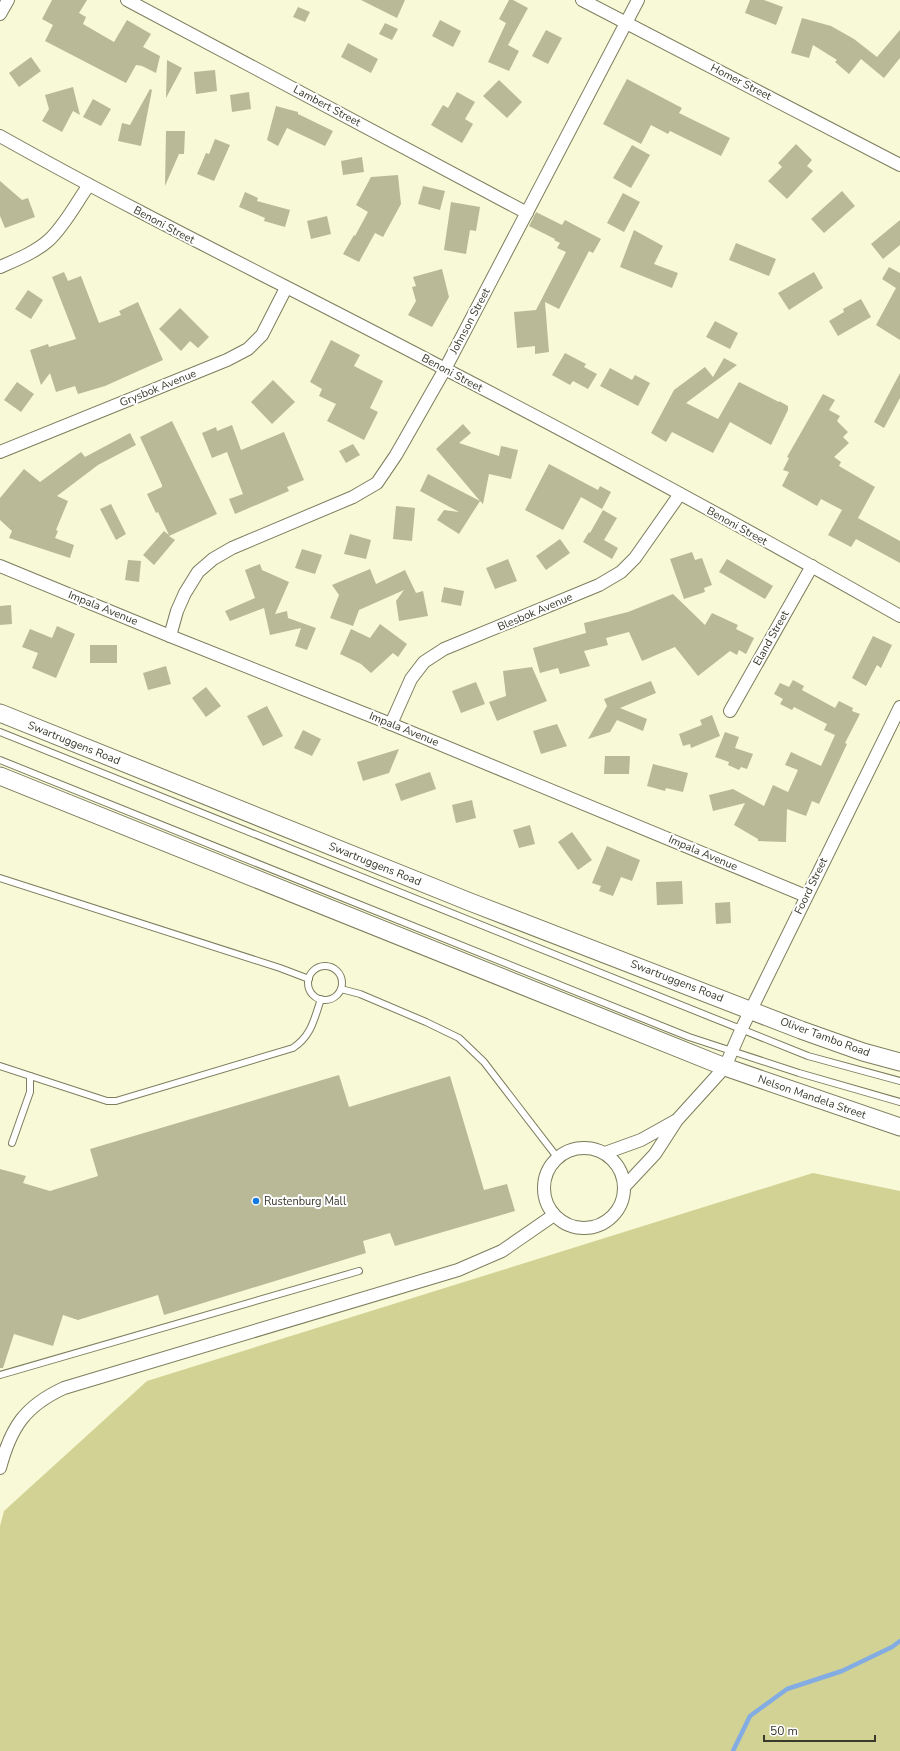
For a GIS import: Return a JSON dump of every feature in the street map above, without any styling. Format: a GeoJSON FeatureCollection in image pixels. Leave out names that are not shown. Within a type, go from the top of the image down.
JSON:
{"type":"FeatureCollection","features":[{"type":"Feature","properties":{"kind":"main road","name":"Swartruggens Road"},"geometry":{"type":"LineString","coordinates":[[0,713],[470,902],[752,1010]]}},
{"type":"Feature","properties":{"kind":"main road"},"geometry":{"type":"LineString","coordinates":[[0,776],[725,1067]]}},
{"type":"Feature","properties":{"kind":"main road","name":"Oliver Tambo Road"},"geometry":{"type":"LineString","coordinates":[[752,1010],[863,1052],[900,1062]]}},
{"type":"Feature","properties":{"kind":"main road","name":"Nelson Mandela Street"},"geometry":{"type":"LineString","coordinates":[[725,1067],[900,1127]]}},
{"type":"Feature","properties":{"kind":"street"},"geometry":{"type":"LineString","coordinates":[[0,14],[8,0]]}},
{"type":"Feature","properties":{"kind":"street","name":"Lambert Street"},"geometry":{"type":"LineString","coordinates":[[127,0],[527,213]]}},
{"type":"Feature","properties":{"kind":"street","name":"Homer Street"},"geometry":{"type":"LineString","coordinates":[[582,0],[900,165]]}},
{"type":"Feature","properties":{"kind":"street","name":"Johnson Street"},"geometry":{"type":"LineString","coordinates":[[170,636],[177,611],[185,593],[198,572],[213,559],[232,548],[353,497],[377,483],[396,455],[446,369],[638,0]]}},
{"type":"Feature","properties":{"kind":"street","name":"Benoni Street"},"geometry":{"type":"LineString","coordinates":[[0,136],[89,186],[446,369],[680,494],[900,616]]}},
{"type":"Feature","properties":{"kind":"street"},"geometry":{"type":"LineString","coordinates":[[0,267],[48,241],[62,225],[89,186]]}},
{"type":"Feature","properties":{"kind":"street","name":"Grysbok Avenue"},"geometry":{"type":"LineString","coordinates":[[0,452],[227,360],[248,349],[262,336],[286,288]]}},
{"type":"Feature","properties":{"kind":"street","name":"Blesbok Avenue"},"geometry":{"type":"LineString","coordinates":[[392,724],[411,679],[424,662],[444,649],[599,585],[621,572],[635,558],[680,494]]}},
{"type":"Feature","properties":{"kind":"street","name":"Impala Avenue"},"geometry":{"type":"LineString","coordinates":[[0,566],[170,636],[392,724],[806,896]]}},
{"type":"Feature","properties":{"kind":"street","name":"Eland Street"},"geometry":{"type":"LineString","coordinates":[[730,710],[812,566]]}},
{"type":"Feature","properties":{"kind":"street","name":"Foord Street"},"geometry":{"type":"LineString","coordinates":[[677,1120],[725,1067],[742,1028],[806,896],[900,707]]}},
{"type":"Feature","properties":{"kind":"street"},"geometry":{"type":"LineString","coordinates":[[605,1153],[641,1140],[677,1120]]}},
{"type":"Feature","properties":{"kind":"street"},"geometry":{"type":"LineString","coordinates":[[625,1186],[655,1154],[677,1120]]}},
{"type":"Feature","properties":{"kind":"street"},"geometry":{"type":"LineString","coordinates":[[580,1147],[594,1148],[605,1153],[615,1162],[622,1173],[625,1186],[622,1200],[616,1213],[605,1222],[592,1228],[578,1228],[565,1224],[554,1215],[546,1204],[543,1192],[544,1179],[549,1167],[557,1157],[568,1150],[580,1147]]}},
{"type":"Feature","properties":{"kind":"street"},"geometry":{"type":"LineString","coordinates":[[0,1468],[10,1437],[18,1422],[32,1407],[45,1397],[64,1388],[458,1270],[502,1251],[554,1215]]}},
{"type":"Feature","properties":{"kind":"lane"},"geometry":{"type":"LineString","coordinates":[[0,732],[742,1028],[808,1056],[900,1080]]}},
{"type":"Feature","properties":{"kind":"lane"},"geometry":{"type":"LineString","coordinates":[[0,760],[689,1037],[800,1073],[900,1102]]}},
{"type":"Feature","properties":{"kind":"lane"},"geometry":{"type":"LineString","coordinates":[[0,878],[309,979]]}},
{"type":"Feature","properties":{"kind":"lane"},"geometry":{"type":"LineString","coordinates":[[320,966],[331,966],[342,978],[342,988],[335,997],[329,999],[321,998],[314,995],[310,990],[309,979],[311,974],[320,966]]}},
{"type":"Feature","properties":{"kind":"lane"},"geometry":{"type":"LineString","coordinates":[[342,988],[426,1022],[459,1038],[484,1062],[557,1157]]}},
{"type":"Feature","properties":{"kind":"lane"},"geometry":{"type":"LineString","coordinates":[[0,1066],[107,1102],[116,1101],[293,1048],[306,1038],[321,998]]}},
{"type":"Feature","properties":{"kind":"lane"},"geometry":{"type":"LineString","coordinates":[[12,1143],[30,1092],[30,1076]]}},
{"type":"Feature","properties":{"kind":"lane"},"geometry":{"type":"LineString","coordinates":[[0,1375],[359,1271]]}},
{"type":"Feature","properties":{"kind":"green space"},"geometry":{"type":"Polygon","coordinates":[[[813,1173],[900,1191],[900,1751],[0,1751],[0,1526],[4,1511],[147,1381],[813,1173]]]}},
{"type":"Feature","properties":{"kind":"building"},"geometry":{"type":"Polygon","coordinates":[[[52,0],[87,0],[79,13],[86,17],[83,24],[114,42],[127,20],[151,34],[143,47],[160,56],[156,73],[142,66],[136,65],[126,83],[45,41],[53,25],[42,19],[52,0]]]}},
{"type":"Feature","properties":{"kind":"building"},"geometry":{"type":"Polygon","coordinates":[[[361,0],[405,0],[397,18],[361,0]]]}},
{"type":"Feature","properties":{"kind":"building"},"geometry":{"type":"Polygon","coordinates":[[[509,0],[513,0],[528,8],[508,45],[519,51],[509,71],[488,62],[506,23],[499,19],[509,0]]]}},
{"type":"Feature","properties":{"kind":"building"},"geometry":{"type":"Polygon","coordinates":[[[750,0],[764,0],[783,7],[776,25],[745,13],[750,0]]]}},
{"type":"Feature","properties":{"kind":"building"},"geometry":{"type":"Polygon","coordinates":[[[298,7],[310,12],[305,22],[293,17],[298,7]]]}},
{"type":"Feature","properties":{"kind":"building"},"geometry":{"type":"Polygon","coordinates":[[[802,18],[831,26],[854,39],[877,57],[900,30],[900,58],[884,78],[861,59],[849,74],[835,62],[837,60],[813,45],[809,58],[791,53],[802,18]]]}},
{"type":"Feature","properties":{"kind":"building"},"geometry":{"type":"Polygon","coordinates":[[[440,20],[461,31],[453,47],[432,36],[440,20]]]}},
{"type":"Feature","properties":{"kind":"building"},"geometry":{"type":"Polygon","coordinates":[[[385,23],[398,29],[392,40],[379,34],[385,23]]]}},
{"type":"Feature","properties":{"kind":"building"},"geometry":{"type":"Polygon","coordinates":[[[546,30],[562,38],[548,64],[532,56],[546,30]]]}},
{"type":"Feature","properties":{"kind":"building"},"geometry":{"type":"Polygon","coordinates":[[[348,43],[378,59],[371,73],[341,57],[348,43]]]}},
{"type":"Feature","properties":{"kind":"building"},"geometry":{"type":"Polygon","coordinates":[[[31,57],[41,71],[19,87],[9,73],[31,57]]]}},
{"type":"Feature","properties":{"kind":"building"},"geometry":{"type":"Polygon","coordinates":[[[167,60],[182,68],[166,98],[167,60]]]}},
{"type":"Feature","properties":{"kind":"building"},"geometry":{"type":"Polygon","coordinates":[[[215,70],[217,91],[196,94],[194,72],[215,70]]]}},
{"type":"Feature","properties":{"kind":"building"},"geometry":{"type":"Polygon","coordinates":[[[627,79],[682,108],[679,113],[730,138],[721,156],[670,131],[668,134],[651,125],[641,144],[603,124],[627,79]]]}},
{"type":"Feature","properties":{"kind":"building"},"geometry":{"type":"Polygon","coordinates":[[[499,80],[522,102],[507,118],[483,96],[499,80]]]}},
{"type":"Feature","properties":{"kind":"building"},"geometry":{"type":"Polygon","coordinates":[[[73,87],[80,115],[73,111],[62,132],[42,121],[49,109],[45,95],[73,87]]]}},
{"type":"Feature","properties":{"kind":"building"},"geometry":{"type":"Polygon","coordinates":[[[150,89],[152,90],[141,146],[118,141],[122,123],[130,125],[150,89]]]}},
{"type":"Feature","properties":{"kind":"building"},"geometry":{"type":"Polygon","coordinates":[[[249,92],[251,109],[232,112],[230,95],[249,92]]]}},
{"type":"Feature","properties":{"kind":"building"},"geometry":{"type":"Polygon","coordinates":[[[457,92],[475,102],[465,119],[473,124],[462,143],[431,125],[443,105],[448,108],[457,92]]]}},
{"type":"Feature","properties":{"kind":"building"},"geometry":{"type":"Polygon","coordinates":[[[93,99],[111,109],[101,126],[83,117],[93,99]]]}},
{"type":"Feature","properties":{"kind":"building"},"geometry":{"type":"Polygon","coordinates":[[[276,106],[298,112],[298,114],[333,131],[325,146],[287,128],[278,146],[267,140],[276,106]]]}},
{"type":"Feature","properties":{"kind":"building"},"geometry":{"type":"Polygon","coordinates":[[[166,131],[185,131],[184,154],[179,154],[165,186],[166,131]]]}},
{"type":"Feature","properties":{"kind":"building"},"geometry":{"type":"Polygon","coordinates":[[[215,139],[230,145],[214,181],[197,174],[206,153],[209,154],[215,139]]]}},
{"type":"Feature","properties":{"kind":"building"},"geometry":{"type":"Polygon","coordinates":[[[796,144],[812,160],[807,166],[813,171],[787,199],[768,181],[782,167],[778,163],[796,144]]]}},
{"type":"Feature","properties":{"kind":"building"},"geometry":{"type":"Polygon","coordinates":[[[632,145],[650,155],[631,188],[613,178],[632,145]]]}},
{"type":"Feature","properties":{"kind":"building"},"geometry":{"type":"Polygon","coordinates":[[[362,157],[364,172],[343,175],[341,161],[362,157]]]}},
{"type":"Feature","properties":{"kind":"building"},"geometry":{"type":"Polygon","coordinates":[[[398,175],[401,204],[383,237],[375,233],[359,262],[343,254],[368,212],[356,205],[371,177],[398,175]]]}},
{"type":"Feature","properties":{"kind":"building"},"geometry":{"type":"Polygon","coordinates":[[[0,181],[22,200],[28,198],[35,217],[5,228],[0,216],[0,181]]]}},
{"type":"Feature","properties":{"kind":"building"},"geometry":{"type":"Polygon","coordinates":[[[423,186],[445,191],[440,210],[418,204],[423,186]]]}},
{"type":"Feature","properties":{"kind":"building"},"geometry":{"type":"Polygon","coordinates":[[[842,191],[855,206],[824,233],[811,219],[842,191]]]}},
{"type":"Feature","properties":{"kind":"building"},"geometry":{"type":"Polygon","coordinates":[[[245,192],[258,198],[257,201],[290,210],[285,227],[264,221],[265,218],[239,207],[245,192]]]}},
{"type":"Feature","properties":{"kind":"building"},"geometry":{"type":"Polygon","coordinates":[[[623,193],[640,202],[624,232],[607,223],[623,193]]]}},
{"type":"Feature","properties":{"kind":"building"},"geometry":{"type":"Polygon","coordinates":[[[451,202],[480,207],[476,231],[470,230],[466,254],[444,250],[451,202]]]}},
{"type":"Feature","properties":{"kind":"building"},"geometry":{"type":"Polygon","coordinates":[[[536,212],[562,225],[565,220],[601,239],[593,253],[589,251],[559,309],[545,302],[549,352],[535,354],[535,346],[517,348],[514,312],[536,310],[566,252],[557,248],[560,243],[554,240],[555,239],[529,226],[536,212]]]}},
{"type":"Feature","properties":{"kind":"building"},"geometry":{"type":"Polygon","coordinates":[[[327,216],[331,234],[311,239],[307,221],[327,216]]]}},
{"type":"Feature","properties":{"kind":"building"},"geometry":{"type":"Polygon","coordinates":[[[900,220],[900,245],[883,259],[871,244],[900,220]]]}},
{"type":"Feature","properties":{"kind":"building"},"geometry":{"type":"Polygon","coordinates":[[[634,230],[663,246],[654,264],[678,273],[672,288],[620,267],[634,230]]]}},
{"type":"Feature","properties":{"kind":"building"},"geometry":{"type":"Polygon","coordinates":[[[736,243],[776,259],[769,276],[729,260],[736,243]]]}},
{"type":"Feature","properties":{"kind":"building"},"geometry":{"type":"Polygon","coordinates":[[[889,267],[900,273],[900,340],[876,325],[896,288],[882,279],[889,267]]]}},
{"type":"Feature","properties":{"kind":"building"},"geometry":{"type":"Polygon","coordinates":[[[442,269],[449,297],[432,327],[408,315],[416,301],[412,287],[416,286],[413,277],[442,269]]]}},
{"type":"Feature","properties":{"kind":"building"},"geometry":{"type":"Polygon","coordinates":[[[64,272],[68,281],[81,276],[99,323],[121,315],[119,311],[138,302],[163,360],[105,386],[78,394],[75,386],[56,392],[50,373],[41,385],[30,350],[48,344],[49,347],[76,339],[52,277],[64,272]]]}},
{"type":"Feature","properties":{"kind":"building"},"geometry":{"type":"Polygon","coordinates":[[[814,272],[823,288],[789,310],[778,293],[814,272]]]}},
{"type":"Feature","properties":{"kind":"building"},"geometry":{"type":"Polygon","coordinates":[[[28,290],[43,300],[31,319],[15,309],[28,290]]]}},
{"type":"Feature","properties":{"kind":"building"},"geometry":{"type":"Polygon","coordinates":[[[861,299],[871,317],[838,336],[829,321],[844,312],[843,309],[861,299]]]}},
{"type":"Feature","properties":{"kind":"building"},"geometry":{"type":"Polygon","coordinates":[[[180,308],[209,337],[198,348],[190,341],[181,351],[159,329],[180,308]]]}},
{"type":"Feature","properties":{"kind":"building"},"geometry":{"type":"Polygon","coordinates":[[[715,321],[738,333],[730,349],[706,337],[715,321]]]}},
{"type":"Feature","properties":{"kind":"building"},"geometry":{"type":"Polygon","coordinates":[[[331,340],[360,355],[354,366],[383,381],[370,408],[378,412],[364,440],[327,421],[336,404],[319,396],[322,389],[310,382],[331,340]]]}},
{"type":"Feature","properties":{"kind":"building"},"geometry":{"type":"Polygon","coordinates":[[[565,353],[586,364],[584,367],[597,374],[588,389],[573,381],[570,385],[552,375],[565,353]]]}},
{"type":"Feature","properties":{"kind":"building"},"geometry":{"type":"Polygon","coordinates":[[[724,358],[737,365],[686,403],[718,419],[739,382],[779,401],[788,406],[788,410],[771,445],[730,422],[713,453],[672,432],[666,442],[651,433],[674,390],[705,367],[713,377],[724,358]]]}},
{"type":"Feature","properties":{"kind":"building"},"geometry":{"type":"Polygon","coordinates":[[[610,368],[632,380],[635,375],[650,383],[638,406],[600,386],[610,368]]]}},
{"type":"Feature","properties":{"kind":"building"},"geometry":{"type":"Polygon","coordinates":[[[900,373],[900,398],[884,428],[874,422],[900,373]]]}},
{"type":"Feature","properties":{"kind":"building"},"geometry":{"type":"Polygon","coordinates":[[[273,380],[295,402],[272,424],[251,402],[273,380]]]}},
{"type":"Feature","properties":{"kind":"building"},"geometry":{"type":"Polygon","coordinates":[[[17,382],[34,394],[21,412],[4,400],[17,382]]]}},
{"type":"Feature","properties":{"kind":"building"},"geometry":{"type":"Polygon","coordinates":[[[823,394],[835,400],[829,410],[840,416],[837,421],[848,432],[843,437],[849,443],[834,457],[841,462],[839,466],[875,487],[858,518],[900,541],[900,563],[856,539],[851,547],[828,535],[842,510],[821,499],[817,506],[782,486],[789,472],[783,470],[789,458],[787,457],[823,394]]]}},
{"type":"Feature","properties":{"kind":"building"},"geometry":{"type":"Polygon","coordinates":[[[172,421],[217,514],[169,536],[175,540],[154,565],[143,555],[164,531],[169,535],[147,494],[162,487],[162,485],[140,437],[172,421]]]}},
{"type":"Feature","properties":{"kind":"building"},"geometry":{"type":"Polygon","coordinates":[[[463,424],[471,433],[459,443],[499,456],[501,446],[518,450],[511,479],[489,474],[483,504],[436,449],[463,424]]]}},
{"type":"Feature","properties":{"kind":"building"},"geometry":{"type":"Polygon","coordinates":[[[232,425],[241,450],[284,432],[304,480],[287,487],[289,491],[235,514],[229,499],[243,494],[227,452],[212,458],[202,433],[216,427],[217,431],[232,425]]]}},
{"type":"Feature","properties":{"kind":"building"},"geometry":{"type":"Polygon","coordinates":[[[130,433],[136,445],[98,465],[57,496],[68,501],[56,530],[58,531],[55,538],[74,545],[70,558],[9,538],[12,531],[0,520],[0,498],[24,469],[40,482],[81,452],[85,457],[130,433]]]}},
{"type":"Feature","properties":{"kind":"building"},"geometry":{"type":"Polygon","coordinates":[[[353,444],[360,455],[346,463],[339,451],[353,444]]]}},
{"type":"Feature","properties":{"kind":"building"},"geometry":{"type":"Polygon","coordinates":[[[549,464],[598,490],[600,486],[611,492],[602,509],[581,497],[563,530],[525,510],[549,464]]]}},
{"type":"Feature","properties":{"kind":"building"},"geometry":{"type":"Polygon","coordinates":[[[428,474],[480,501],[459,534],[437,520],[444,510],[459,512],[420,491],[428,474]]]}},
{"type":"Feature","properties":{"kind":"building"},"geometry":{"type":"Polygon","coordinates":[[[111,504],[126,534],[116,540],[100,509],[111,504]]]}},
{"type":"Feature","properties":{"kind":"building"},"geometry":{"type":"Polygon","coordinates":[[[396,506],[415,508],[412,541],[393,539],[396,506]]]}},
{"type":"Feature","properties":{"kind":"building"},"geometry":{"type":"Polygon","coordinates":[[[603,510],[617,518],[604,540],[618,548],[612,559],[583,542],[603,510]]]}},
{"type":"Feature","properties":{"kind":"building"},"geometry":{"type":"Polygon","coordinates":[[[350,534],[371,540],[366,559],[344,554],[350,534]]]}},
{"type":"Feature","properties":{"kind":"building"},"geometry":{"type":"Polygon","coordinates":[[[560,539],[570,553],[546,570],[536,556],[560,539]]]}},
{"type":"Feature","properties":{"kind":"building"},"geometry":{"type":"Polygon","coordinates":[[[302,549],[322,555],[315,574],[295,568],[302,549]]]}},
{"type":"Feature","properties":{"kind":"building"},"geometry":{"type":"Polygon","coordinates":[[[692,552],[695,560],[702,558],[712,585],[704,588],[705,592],[684,599],[670,559],[692,552]]]}},
{"type":"Feature","properties":{"kind":"building"},"geometry":{"type":"Polygon","coordinates":[[[508,559],[517,581],[495,589],[486,568],[508,559]]]}},
{"type":"Feature","properties":{"kind":"building"},"geometry":{"type":"Polygon","coordinates":[[[727,559],[773,586],[765,599],[719,572],[727,559]]]}},
{"type":"Feature","properties":{"kind":"building"},"geometry":{"type":"Polygon","coordinates":[[[128,560],[141,561],[139,582],[125,580],[128,560]]]}},
{"type":"Feature","properties":{"kind":"building"},"geometry":{"type":"Polygon","coordinates":[[[260,564],[262,570],[289,582],[275,614],[287,611],[288,618],[316,628],[307,650],[295,646],[301,628],[270,635],[264,608],[230,621],[225,611],[255,598],[245,570],[260,564]]]}},
{"type":"Feature","properties":{"kind":"building"},"geometry":{"type":"Polygon","coordinates":[[[370,569],[376,584],[405,570],[416,593],[423,591],[428,616],[399,621],[396,601],[404,590],[359,610],[353,626],[330,618],[339,595],[332,585],[370,569]]]}},
{"type":"Feature","properties":{"kind":"building"},"geometry":{"type":"Polygon","coordinates":[[[444,587],[464,591],[461,606],[441,602],[444,587]]]}},
{"type":"Feature","properties":{"kind":"building"},"geometry":{"type":"Polygon","coordinates":[[[673,594],[705,625],[712,613],[738,625],[736,629],[754,638],[746,654],[739,650],[737,655],[730,651],[698,676],[675,647],[642,661],[629,632],[606,638],[608,645],[584,651],[590,666],[560,674],[558,668],[540,673],[533,648],[586,633],[584,623],[628,612],[673,594]]]}},
{"type":"Feature","properties":{"kind":"building"},"geometry":{"type":"Polygon","coordinates":[[[11,605],[12,624],[0,625],[0,606],[11,605]]]}},
{"type":"Feature","properties":{"kind":"building"},"geometry":{"type":"Polygon","coordinates":[[[380,624],[407,644],[398,657],[393,653],[371,673],[361,664],[340,654],[351,629],[370,638],[380,624]]]}},
{"type":"Feature","properties":{"kind":"building"},"geometry":{"type":"Polygon","coordinates":[[[57,626],[75,634],[56,678],[32,668],[38,653],[22,647],[30,629],[52,638],[57,626]]]}},
{"type":"Feature","properties":{"kind":"building"},"geometry":{"type":"Polygon","coordinates":[[[873,636],[892,645],[881,668],[877,665],[866,686],[852,678],[873,636]]]}},
{"type":"Feature","properties":{"kind":"building"},"geometry":{"type":"Polygon","coordinates":[[[90,645],[117,645],[117,663],[90,663],[90,645]]]}},
{"type":"Feature","properties":{"kind":"building"},"geometry":{"type":"Polygon","coordinates":[[[166,666],[171,684],[148,690],[143,673],[166,666]]]}},
{"type":"Feature","properties":{"kind":"building"},"geometry":{"type":"Polygon","coordinates":[[[532,667],[547,701],[497,721],[489,702],[506,696],[503,671],[532,667]]]}},
{"type":"Feature","properties":{"kind":"building"},"geometry":{"type":"Polygon","coordinates":[[[793,680],[804,686],[802,690],[835,708],[839,701],[853,708],[852,711],[860,714],[845,743],[847,744],[819,804],[812,801],[806,816],[787,809],[786,842],[758,841],[758,839],[734,825],[745,803],[713,811],[709,795],[733,789],[764,806],[773,785],[788,792],[798,770],[785,765],[791,752],[821,766],[835,735],[824,730],[827,724],[794,707],[792,710],[780,704],[783,699],[774,694],[780,683],[789,687],[793,680]]]}},
{"type":"Feature","properties":{"kind":"building"},"geometry":{"type":"Polygon","coordinates":[[[651,681],[656,693],[620,708],[647,719],[643,731],[617,720],[610,732],[588,739],[607,706],[604,699],[651,681]]]}},
{"type":"Feature","properties":{"kind":"building"},"geometry":{"type":"Polygon","coordinates":[[[476,682],[485,704],[461,713],[452,691],[476,682]]]}},
{"type":"Feature","properties":{"kind":"building"},"geometry":{"type":"Polygon","coordinates":[[[206,687],[221,706],[206,717],[192,698],[206,687]]]}},
{"type":"Feature","properties":{"kind":"building"},"geometry":{"type":"Polygon","coordinates":[[[267,706],[283,736],[263,746],[247,716],[267,706]]]}},
{"type":"Feature","properties":{"kind":"building"},"geometry":{"type":"Polygon","coordinates":[[[712,715],[720,736],[691,748],[690,744],[683,746],[679,734],[702,725],[700,720],[712,715]]]}},
{"type":"Feature","properties":{"kind":"building"},"geometry":{"type":"Polygon","coordinates":[[[557,724],[567,746],[541,754],[533,731],[557,724]]]}},
{"type":"Feature","properties":{"kind":"building"},"geometry":{"type":"Polygon","coordinates":[[[303,730],[321,739],[312,756],[294,748],[303,730]]]}},
{"type":"Feature","properties":{"kind":"building"},"geometry":{"type":"Polygon","coordinates":[[[725,732],[739,737],[735,748],[753,754],[747,769],[741,767],[739,770],[728,765],[729,762],[715,757],[725,732]]]}},
{"type":"Feature","properties":{"kind":"building"},"geometry":{"type":"Polygon","coordinates":[[[399,749],[389,773],[363,781],[357,762],[399,749]]]}},
{"type":"Feature","properties":{"kind":"building"},"geometry":{"type":"Polygon","coordinates":[[[605,756],[630,756],[629,774],[604,774],[605,756]]]}},
{"type":"Feature","properties":{"kind":"building"},"geometry":{"type":"Polygon","coordinates":[[[653,764],[688,773],[683,792],[666,788],[665,791],[647,786],[653,764]]]}},
{"type":"Feature","properties":{"kind":"building"},"geometry":{"type":"Polygon","coordinates":[[[430,772],[436,789],[401,801],[395,784],[430,772]]]}},
{"type":"Feature","properties":{"kind":"building"},"geometry":{"type":"Polygon","coordinates":[[[472,800],[476,818],[456,823],[452,805],[472,800]]]}},
{"type":"Feature","properties":{"kind":"building"},"geometry":{"type":"Polygon","coordinates":[[[530,825],[535,844],[519,848],[513,830],[530,825]]]}},
{"type":"Feature","properties":{"kind":"building"},"geometry":{"type":"Polygon","coordinates":[[[572,832],[592,860],[578,870],[558,842],[572,832]]]}},
{"type":"Feature","properties":{"kind":"building"},"geometry":{"type":"Polygon","coordinates":[[[607,846],[640,860],[632,881],[621,877],[613,896],[599,891],[601,886],[592,883],[607,846]]]}},
{"type":"Feature","properties":{"kind":"building"},"geometry":{"type":"Polygon","coordinates":[[[682,881],[683,904],[657,905],[656,882],[682,881]]]}},
{"type":"Feature","properties":{"kind":"building"},"geometry":{"type":"Polygon","coordinates":[[[730,902],[731,923],[716,924],[715,903],[730,902]]]}},
{"type":"Feature","properties":{"kind":"building","name":"Rustenburg Mall"},"geometry":{"type":"Polygon","coordinates":[[[339,1075],[349,1107],[450,1076],[484,1190],[507,1184],[515,1211],[395,1246],[390,1233],[363,1241],[366,1253],[164,1315],[158,1295],[78,1320],[63,1315],[53,1346],[14,1334],[3,1368],[0,1368],[0,1169],[26,1176],[23,1183],[50,1191],[98,1176],[90,1149],[339,1075]]]}},
{"type":"Feature","properties":{"kind":"waterway"},"geometry":{"type":"LineString","coordinates":[[733,1751],[750,1716],[787,1689],[842,1671],[892,1647],[900,1641]]}},
{"type":"Feature","properties":{"kind":"place","name":"Rustenburg Mall"},"geometry":{"type":"Point","coordinates":[256,1201]}}]}
